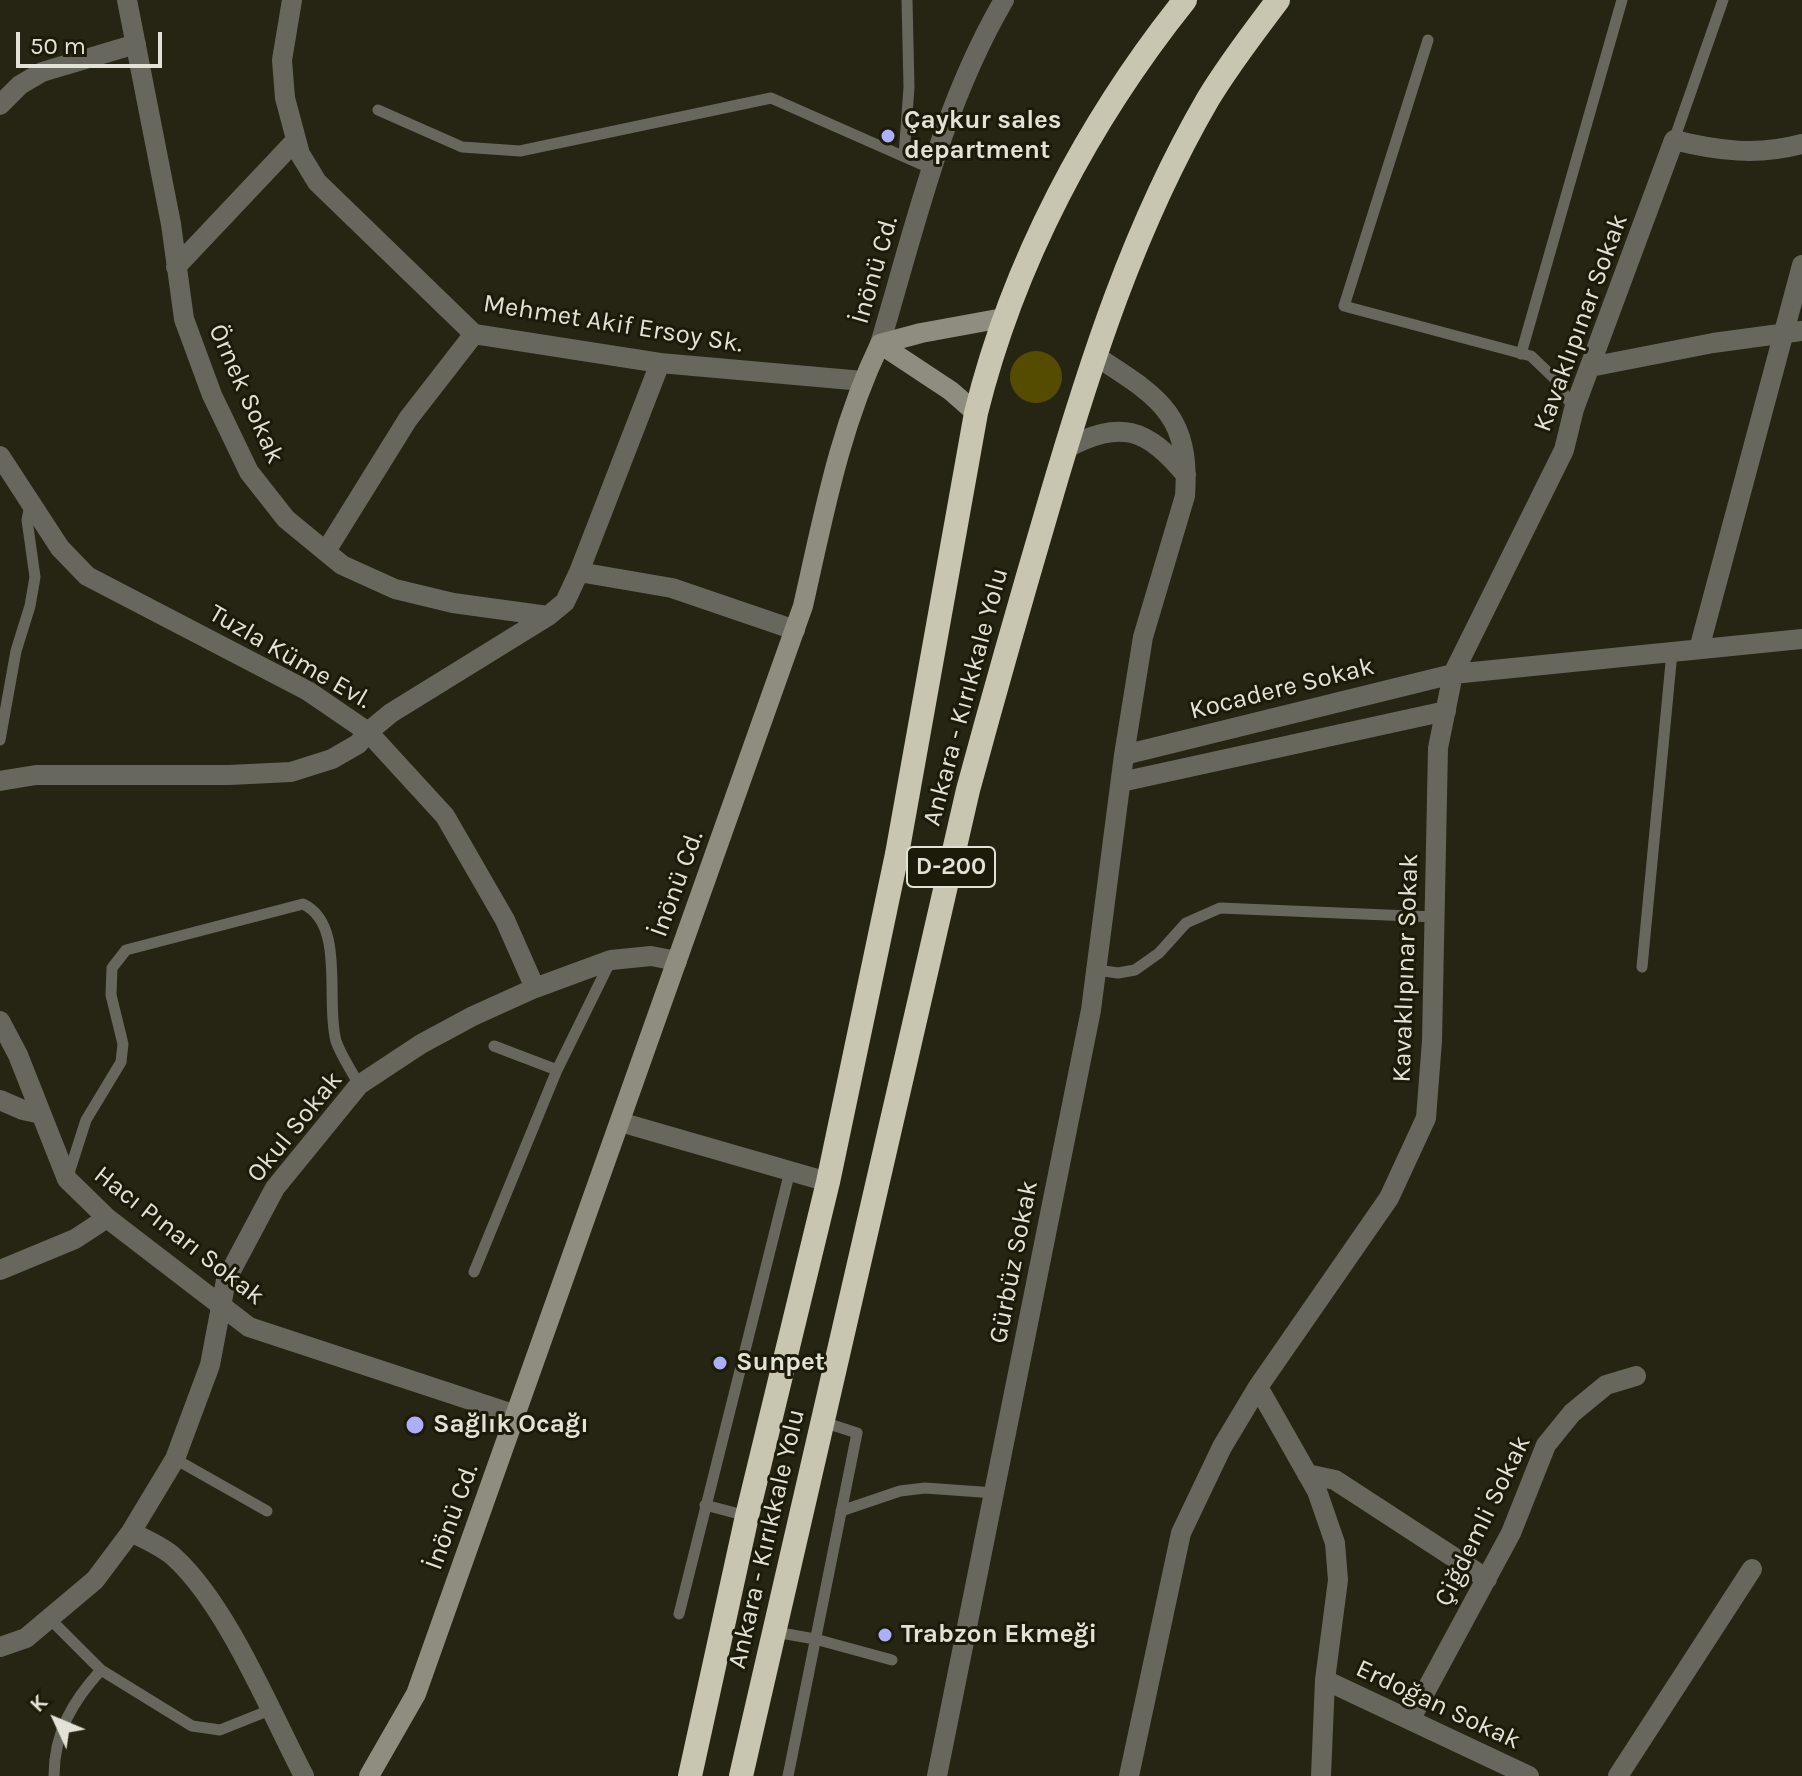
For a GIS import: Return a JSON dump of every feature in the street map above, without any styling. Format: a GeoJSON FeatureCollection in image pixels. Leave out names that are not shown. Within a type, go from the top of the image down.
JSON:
{"type":"FeatureCollection","features":[{"type":"Feature","properties":{"kind":"highway","name":"Ankara - Kırıkkale Yolu"},"geometry":{"type":"LineString","coordinates":[[690,1776],[747,1516],[828,1182],[897,854],[976,413],[1003,318],[1044,227],[1123,84],[1185,0]]}},
{"type":"Feature","properties":{"kind":"highway","name":"Ankara - Kırıkkale Yolu"},"geometry":{"type":"LineString","coordinates":[[741,1776],[968,790],[1065,449],[1094,355],[1131,255],[1158,195],[1208,99],[1278,0]]}},
{"type":"Feature","properties":{"kind":"street","name":"Örnek Sokak"},"geometry":{"type":"LineString","coordinates":[[127,0],[171,224],[184,319],[212,395],[249,472],[286,519],[342,565],[395,589],[453,603],[548,616]]}},
{"type":"Feature","properties":{"kind":"street","name":"Mehmet Akif Ersoy Sk."},"geometry":{"type":"LineString","coordinates":[[292,0],[282,60],[285,98],[300,154],[317,182],[474,334],[660,363],[863,381]]}},
{"type":"Feature","properties":{"kind":"street","name":"İnönü Cd."},"geometry":{"type":"LineString","coordinates":[[369,1776],[416,1694],[516,1415],[803,606],[840,442],[880,344],[944,128],[983,36],[1004,0]]}},
{"type":"Feature","properties":{"kind":"street"},"geometry":{"type":"LineString","coordinates":[[0,105],[20,85],[42,72],[136,44]]}},
{"type":"Feature","properties":{"kind":"street"},"geometry":{"type":"LineString","coordinates":[[176,267],[296,140]]}},
{"type":"Feature","properties":{"kind":"street"},"geometry":{"type":"LineString","coordinates":[[1674,140],[1712,149],[1752,153],[1802,144]]}},
{"type":"Feature","properties":{"kind":"street","name":"Kavaklıpınar Sokak"},"geometry":{"type":"LineString","coordinates":[[1129,1776],[1181,1533],[1222,1447],[1258,1387],[1389,1198],[1426,1118],[1432,1041],[1438,748],[1453,674],[1564,450],[1574,409],[1674,140]]}},
{"type":"Feature","properties":{"kind":"street"},"geometry":{"type":"LineString","coordinates":[[1699,649],[1793,332],[1802,265]]}},
{"type":"Feature","properties":{"kind":"street"},"geometry":{"type":"LineString","coordinates":[[880,344],[1003,318]]}},
{"type":"Feature","properties":{"kind":"street"},"geometry":{"type":"LineString","coordinates":[[1590,367],[1713,343],[1793,332]]}},
{"type":"Feature","properties":{"kind":"street"},"geometry":{"type":"LineString","coordinates":[[326,551],[408,419],[474,334]]}},
{"type":"Feature","properties":{"kind":"street"},"geometry":{"type":"LineString","coordinates":[[880,344],[951,391],[976,413]]}},
{"type":"Feature","properties":{"kind":"street","name":"Gürbüz Sokak"},"geometry":{"type":"LineString","coordinates":[[937,1776],[1091,1010],[1124,755],[1143,637],[1185,496],[1184,444],[1163,405],[1150,392],[1094,355]]}},
{"type":"Feature","properties":{"kind":"street"},"geometry":{"type":"LineString","coordinates":[[0,781],[36,775],[291,772],[332,759],[358,744],[391,713],[548,616],[565,602],[660,363]]}},
{"type":"Feature","properties":{"kind":"street"},"geometry":{"type":"LineString","coordinates":[[1065,449],[1099,434],[1130,433],[1147,437],[1164,448],[1186,475]]}},
{"type":"Feature","properties":{"kind":"street","name":"Tuzla Küme Evl."},"geometry":{"type":"LineString","coordinates":[[0,456],[60,548],[87,576],[308,691],[368,732],[445,816],[505,920],[535,988]]}},
{"type":"Feature","properties":{"kind":"street"},"geometry":{"type":"LineString","coordinates":[[579,572],[672,588],[795,630]]}},
{"type":"Feature","properties":{"kind":"street","name":"Kocadere Sokak"},"geometry":{"type":"LineString","coordinates":[[1124,755],[1453,674],[1802,639]]}},
{"type":"Feature","properties":{"kind":"street","name":"Kocadere Sokak"},"geometry":{"type":"LineString","coordinates":[[1121,782],[1446,711]]}},
{"type":"Feature","properties":{"kind":"street","name":"Okul Sokak"},"geometry":{"type":"LineString","coordinates":[[0,1647],[26,1638],[95,1580],[131,1532],[175,1459],[210,1365],[226,1280],[275,1188],[359,1085],[421,1044],[535,988],[611,960],[651,956],[677,961]]}},
{"type":"Feature","properties":{"kind":"street","name":"Hacı Pınarı Sokak"},"geometry":{"type":"LineString","coordinates":[[0,1021],[18,1055],[67,1179],[107,1218],[219,1305],[249,1327],[516,1415]]}},
{"type":"Feature","properties":{"kind":"street"},"geometry":{"type":"LineString","coordinates":[[0,1100],[41,1114]]}},
{"type":"Feature","properties":{"kind":"street"},"geometry":{"type":"LineString","coordinates":[[620,1122],[828,1182]]}},
{"type":"Feature","properties":{"kind":"street"},"geometry":{"type":"LineString","coordinates":[[0,1270],[75,1239],[107,1218]]}},
{"type":"Feature","properties":{"kind":"street","name":"Çiğdemli Sokak"},"geometry":{"type":"LineString","coordinates":[[1410,1720],[1511,1533],[1546,1445],[1572,1413],[1606,1385],[1636,1376]]}},
{"type":"Feature","properties":{"kind":"street"},"geometry":{"type":"LineString","coordinates":[[1258,1387],[1317,1491],[1335,1543],[1338,1580],[1325,1680],[1321,1776]]}},
{"type":"Feature","properties":{"kind":"street"},"geometry":{"type":"LineString","coordinates":[[1307,1474],[1335,1480],[1487,1579]]}},
{"type":"Feature","properties":{"kind":"street"},"geometry":{"type":"LineString","coordinates":[[131,1532],[173,1556],[209,1598],[304,1776]]}},
{"type":"Feature","properties":{"kind":"street"},"geometry":{"type":"LineString","coordinates":[[1618,1776],[1752,1569]]}},
{"type":"Feature","properties":{"kind":"street","name":"Erdoğan Sokak"},"geometry":{"type":"LineString","coordinates":[[1325,1680],[1529,1776]]}},
{"type":"Feature","properties":{"kind":"lane"},"geometry":{"type":"LineString","coordinates":[[904,156],[909,87],[907,0]]}},
{"type":"Feature","properties":{"kind":"lane"},"geometry":{"type":"LineString","coordinates":[[1521,354],[1622,0]]}},
{"type":"Feature","properties":{"kind":"lane"},"geometry":{"type":"LineString","coordinates":[[1674,140],[1723,0]]}},
{"type":"Feature","properties":{"kind":"lane"},"geometry":{"type":"LineString","coordinates":[[1428,40],[1344,306],[1531,356],[1554,378],[1574,409]]}},
{"type":"Feature","properties":{"kind":"lane"},"geometry":{"type":"LineString","coordinates":[[378,110],[462,147],[520,151],[771,98],[932,169]]}},
{"type":"Feature","properties":{"kind":"lane"},"geometry":{"type":"LineString","coordinates":[[0,740],[16,651],[35,577],[27,520],[30,503]]}},
{"type":"Feature","properties":{"kind":"lane"},"geometry":{"type":"LineString","coordinates":[[1642,967],[1672,652]]}},
{"type":"Feature","properties":{"kind":"lane"},"geometry":{"type":"LineString","coordinates":[[67,1179],[86,1120],[121,1062],[123,1044],[111,995],[112,968],[126,950],[303,904],[317,910],[329,937],[331,999],[337,1042],[359,1085]]}},
{"type":"Feature","properties":{"kind":"lane"},"geometry":{"type":"LineString","coordinates":[[1097,970],[1118,973],[1135,970],[1159,953],[1186,923],[1220,908],[1434,917]]}},
{"type":"Feature","properties":{"kind":"lane"},"geometry":{"type":"LineString","coordinates":[[474,1272],[557,1070],[611,960]]}},
{"type":"Feature","properties":{"kind":"lane"},"geometry":{"type":"LineString","coordinates":[[494,1046],[557,1070]]}},
{"type":"Feature","properties":{"kind":"lane"},"geometry":{"type":"LineString","coordinates":[[679,1614],[790,1171]]}},
{"type":"Feature","properties":{"kind":"lane"},"geometry":{"type":"LineString","coordinates":[[788,1776],[857,1433],[823,1422]]}},
{"type":"Feature","properties":{"kind":"lane"},"geometry":{"type":"LineString","coordinates":[[175,1459],[267,1511]]}},
{"type":"Feature","properties":{"kind":"lane"},"geometry":{"type":"LineString","coordinates":[[841,1511],[900,1491],[925,1488],[995,1493]]}},
{"type":"Feature","properties":{"kind":"lane"},"geometry":{"type":"LineString","coordinates":[[705,1505],[747,1516]]}},
{"type":"Feature","properties":{"kind":"lane"},"geometry":{"type":"LineString","coordinates":[[49,1618],[101,1670],[192,1726],[220,1730],[270,1710]]}},
{"type":"Feature","properties":{"kind":"lane"},"geometry":{"type":"LineString","coordinates":[[775,1632],[815,1639],[892,1660]]}},
{"type":"Feature","properties":{"kind":"lane"},"geometry":{"type":"LineString","coordinates":[[54,1776],[65,1719],[78,1696],[101,1670]]}},
{"type":"Feature","properties":{"kind":"shaded area"},"geometry":{"type":"Polygon","coordinates":[[[1036,351],[1055,358],[1062,377],[1055,396],[1036,403],[1017,396],[1010,377],[1017,358],[1036,351]]]}},
{"type":"Feature","properties":{"kind":"place","name":"Çaykur sales department"},"geometry":{"type":"Point","coordinates":[888,136]}},
{"type":"Feature","properties":{"kind":"place","name":"Sunpet"},"geometry":{"type":"Point","coordinates":[720,1363]}},
{"type":"Feature","properties":{"kind":"place","name":"Sağlık Ocağı"},"geometry":{"type":"Point","coordinates":[415,1425]}},
{"type":"Feature","properties":{"kind":"place","name":"Trabzon Ekmeği"},"geometry":{"type":"Point","coordinates":[885,1635]}}]}
